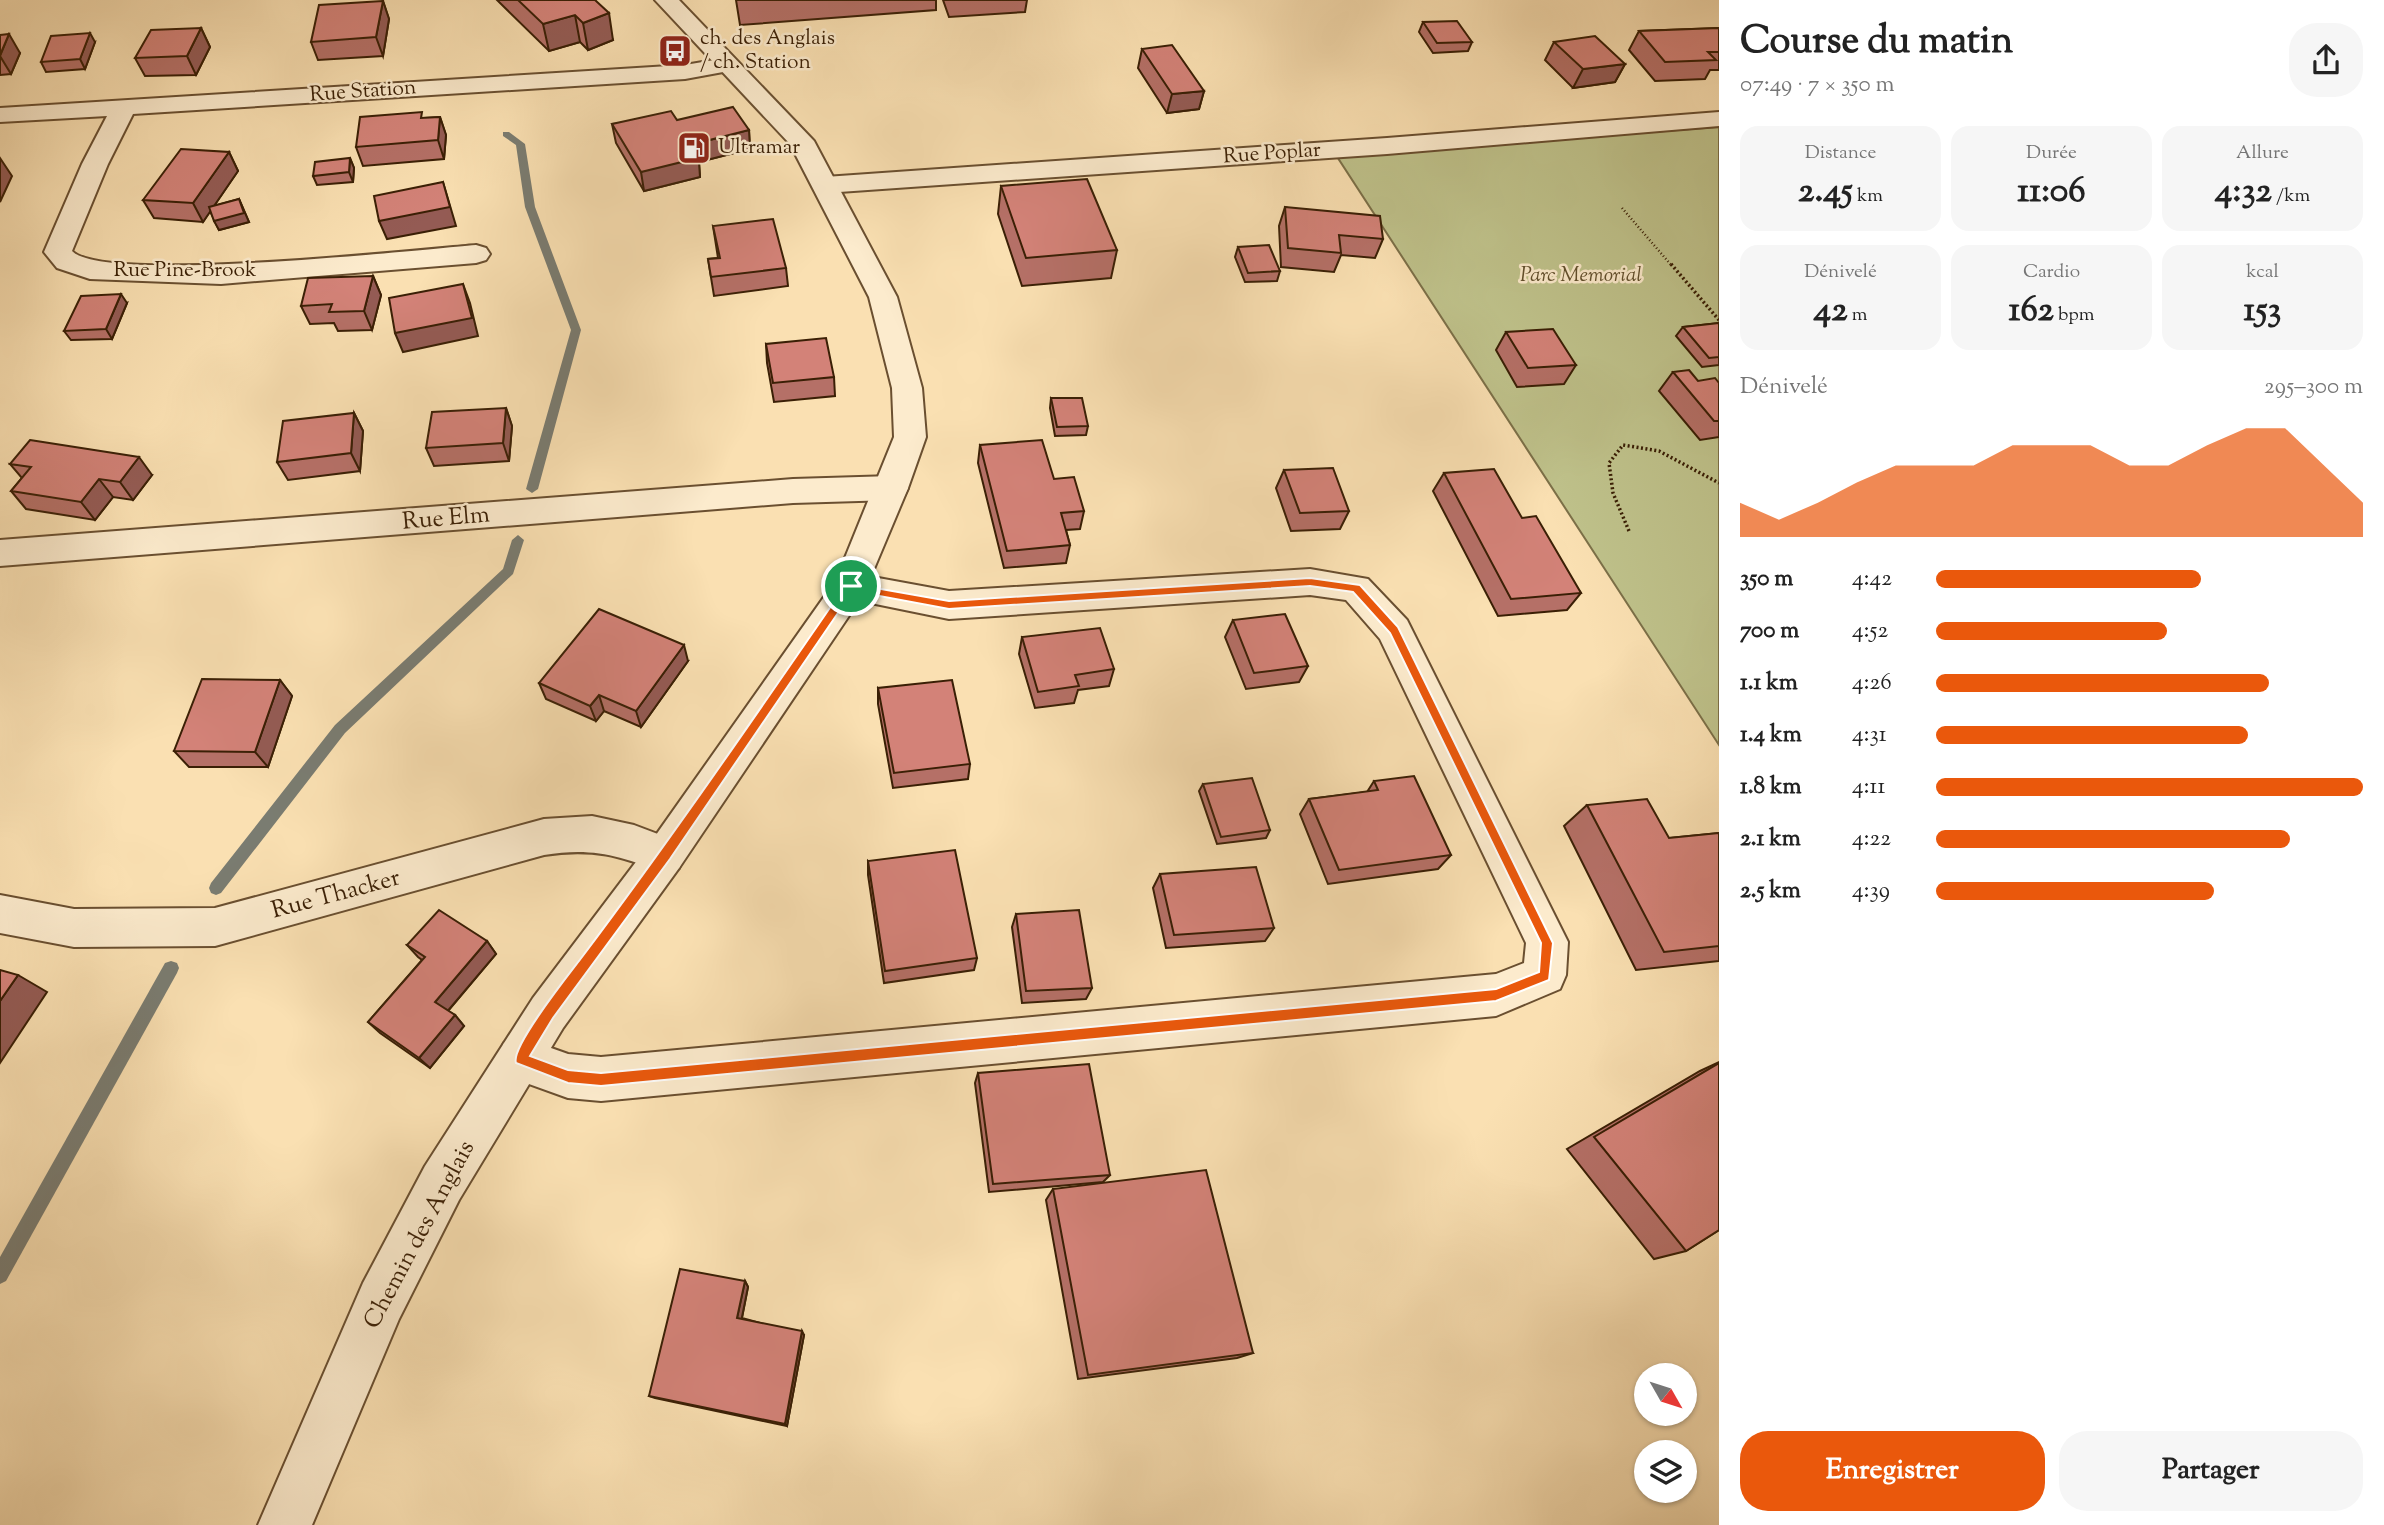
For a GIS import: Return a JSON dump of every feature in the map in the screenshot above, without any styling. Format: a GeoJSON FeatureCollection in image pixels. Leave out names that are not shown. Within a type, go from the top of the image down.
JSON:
{"type":"FeatureCollection","features":[{"type":"Feature","properties":{"kind":"street","name":"Chemin des Anglais"},"geometry":{"type":"LineString","coordinates":[[285,1525],[387,1290],[442,1183],[548,1013],[665,855],[851,586],[910,437],[906,388],[883,297],[801,141],[666,0]]}},
{"type":"Feature","properties":{"kind":"street","name":"Rue Station"},"geometry":{"type":"LineString","coordinates":[[0,115],[685,72],[726,65]]}},
{"type":"Feature","properties":{"kind":"street","name":"Rue Pine-Brook"},"geometry":{"type":"LineString","coordinates":[[124,107],[95,163],[58,252],[67,262],[90,270],[221,275],[476,254]]}},
{"type":"Feature","properties":{"kind":"street","name":"Rue Poplar"},"geometry":{"type":"LineString","coordinates":[[825,185],[1387,146],[1719,119]]}},
{"type":"Feature","properties":{"kind":"street","name":"Rue Elm"},"geometry":{"type":"LineString","coordinates":[[0,553],[793,491],[892,488]]}},
{"type":"Feature","properties":{"kind":"street"},"geometry":{"type":"LineString","coordinates":[[520,1059],[568,1076],[601,1079],[1496,995],[1545,975],[1547,943],[1482,808],[1394,630],[1356,588],[1310,582],[949,605],[851,586]]}},
{"type":"Feature","properties":{"kind":"street","name":"Rue Thacker"},"geometry":{"type":"LineString","coordinates":[[0,914],[74,928],[215,927],[562,834],[609,834],[665,855]]}},
{"type":"Feature","properties":{"kind":"path"},"geometry":{"type":"LineString","coordinates":[[1622,208],[1719,320]]}},
{"type":"Feature","properties":{"kind":"path"},"geometry":{"type":"LineString","coordinates":[[1629,531],[1613,493],[1609,463],[1623,445],[1659,450],[1719,483]]}},
{"type":"Feature","properties":{"kind":"green space","name":"Parc Memorial"},"geometry":{"type":"Polygon","coordinates":[[[1719,127],[1719,745],[1336,155],[1719,127]]]}},
{"type":"Feature","properties":{"kind":"building"},"geometry":{"type":"Polygon","coordinates":[[[518,0],[595,0],[609,13],[583,23],[575,15],[543,24],[518,0]]]}},
{"type":"Feature","properties":{"kind":"building"},"geometry":{"type":"Polygon","coordinates":[[[383,1],[376,37],[311,42],[319,5],[383,1]]]}},
{"type":"Feature","properties":{"kind":"building"},"geometry":{"type":"Polygon","coordinates":[[[1457,21],[1472,42],[1437,43],[1423,22],[1457,21]]]}},
{"type":"Feature","properties":{"kind":"building"},"geometry":{"type":"Polygon","coordinates":[[[201,28],[187,56],[135,58],[151,30],[201,28]]]}},
{"type":"Feature","properties":{"kind":"building"},"geometry":{"type":"Polygon","coordinates":[[[1719,28],[1719,52],[1708,52],[1716,60],[1665,62],[1639,31],[1719,28]]]}},
{"type":"Feature","properties":{"kind":"building"},"geometry":{"type":"Polygon","coordinates":[[[90,33],[80,59],[41,62],[51,36],[90,33]]]}},
{"type":"Feature","properties":{"kind":"building"},"geometry":{"type":"Polygon","coordinates":[[[9,34],[0,55],[0,35],[9,34]]]}},
{"type":"Feature","properties":{"kind":"building"},"geometry":{"type":"Polygon","coordinates":[[[1595,36],[1625,64],[1583,69],[1554,42],[1595,36]]]}},
{"type":"Feature","properties":{"kind":"building"},"geometry":{"type":"Polygon","coordinates":[[[1172,45],[1204,91],[1172,94],[1142,49],[1172,45]]]}},
{"type":"Feature","properties":{"kind":"building"},"geometry":{"type":"Polygon","coordinates":[[[733,107],[749,130],[690,145],[698,158],[641,172],[612,124],[671,111],[677,120],[733,107]]]}},
{"type":"Feature","properties":{"kind":"building"},"geometry":{"type":"Polygon","coordinates":[[[422,112],[421,118],[440,117],[438,140],[356,147],[360,117],[422,112]]]}},
{"type":"Feature","properties":{"kind":"building"},"geometry":{"type":"Polygon","coordinates":[[[181,149],[229,152],[193,203],[143,200],[181,149]]]}},
{"type":"Feature","properties":{"kind":"building"},"geometry":{"type":"Polygon","coordinates":[[[350,158],[349,172],[313,176],[315,162],[350,158]]]}},
{"type":"Feature","properties":{"kind":"building"},"geometry":{"type":"Polygon","coordinates":[[[1087,179],[1117,250],[1026,258],[1001,186],[1087,179]]]}},
{"type":"Feature","properties":{"kind":"building"},"geometry":{"type":"Polygon","coordinates":[[[443,182],[450,207],[379,221],[374,196],[443,182]]]}},
{"type":"Feature","properties":{"kind":"building"},"geometry":{"type":"Polygon","coordinates":[[[239,199],[244,213],[214,221],[209,207],[239,199]]]}},
{"type":"Feature","properties":{"kind":"building"},"geometry":{"type":"Polygon","coordinates":[[[1285,207],[1380,216],[1383,239],[1339,235],[1341,253],[1288,248],[1285,207]]]}},
{"type":"Feature","properties":{"kind":"building"},"geometry":{"type":"Polygon","coordinates":[[[773,219],[786,268],[711,277],[708,259],[720,258],[713,226],[773,219]]]}},
{"type":"Feature","properties":{"kind":"building"},"geometry":{"type":"Polygon","coordinates":[[[1269,245],[1280,271],[1248,273],[1238,247],[1269,245]]]}},
{"type":"Feature","properties":{"kind":"building"},"geometry":{"type":"Polygon","coordinates":[[[373,276],[364,311],[329,312],[332,304],[301,306],[308,278],[373,276]]]}},
{"type":"Feature","properties":{"kind":"building"},"geometry":{"type":"Polygon","coordinates":[[[463,284],[472,318],[395,333],[389,298],[463,284]]]}},
{"type":"Feature","properties":{"kind":"building"},"geometry":{"type":"Polygon","coordinates":[[[121,294],[106,329],[64,331],[81,296],[121,294]]]}},
{"type":"Feature","properties":{"kind":"building"},"geometry":{"type":"Polygon","coordinates":[[[1719,323],[1719,357],[1709,358],[1683,327],[1719,323]]]}},
{"type":"Feature","properties":{"kind":"building"},"geometry":{"type":"Polygon","coordinates":[[[1553,329],[1576,365],[1528,368],[1506,332],[1553,329]]]}},
{"type":"Feature","properties":{"kind":"building"},"geometry":{"type":"Polygon","coordinates":[[[826,338],[834,377],[773,383],[766,344],[826,338]]]}},
{"type":"Feature","properties":{"kind":"building"},"geometry":{"type":"Polygon","coordinates":[[[1689,370],[1698,381],[1715,378],[1719,383],[1719,421],[1714,421],[1673,372],[1689,370]]]}},
{"type":"Feature","properties":{"kind":"building"},"geometry":{"type":"Polygon","coordinates":[[[1051,398],[1082,398],[1088,426],[1057,427],[1051,398]]]}},
{"type":"Feature","properties":{"kind":"building"},"geometry":{"type":"Polygon","coordinates":[[[506,408],[503,443],[426,448],[432,412],[506,408]]]}},
{"type":"Feature","properties":{"kind":"building"},"geometry":{"type":"Polygon","coordinates":[[[354,413],[351,453],[277,462],[283,421],[354,413]]]}},
{"type":"Feature","properties":{"kind":"building"},"geometry":{"type":"Polygon","coordinates":[[[30,440],[139,457],[120,482],[99,479],[81,502],[11,491],[31,467],[10,464],[30,440]]]}},
{"type":"Feature","properties":{"kind":"building"},"geometry":{"type":"Polygon","coordinates":[[[1042,440],[1054,479],[1074,477],[1084,511],[1061,513],[1070,545],[1007,551],[980,445],[1042,440]]]}},
{"type":"Feature","properties":{"kind":"building"},"geometry":{"type":"Polygon","coordinates":[[[1333,468],[1349,511],[1300,513],[1284,470],[1333,468]]]}},
{"type":"Feature","properties":{"kind":"building"},"geometry":{"type":"Polygon","coordinates":[[[1494,469],[1522,518],[1536,516],[1581,593],[1511,599],[1444,473],[1494,469]]]}},
{"type":"Feature","properties":{"kind":"building"},"geometry":{"type":"Polygon","coordinates":[[[599,609],[684,645],[636,711],[599,695],[590,706],[539,683],[599,609]]]}},
{"type":"Feature","properties":{"kind":"building"},"geometry":{"type":"Polygon","coordinates":[[[1285,614],[1308,666],[1254,673],[1233,620],[1285,614]]]}},
{"type":"Feature","properties":{"kind":"building"},"geometry":{"type":"Polygon","coordinates":[[[1100,628],[1114,669],[1075,675],[1079,686],[1038,692],[1022,637],[1100,628]]]}},
{"type":"Feature","properties":{"kind":"building"},"geometry":{"type":"Polygon","coordinates":[[[202,679],[280,680],[255,752],[174,751],[202,679]]]}},
{"type":"Feature","properties":{"kind":"building"},"geometry":{"type":"Polygon","coordinates":[[[952,680],[970,764],[894,773],[878,688],[952,680]]]}},
{"type":"Feature","properties":{"kind":"building"},"geometry":{"type":"Polygon","coordinates":[[[1414,776],[1451,855],[1339,870],[1309,799],[1378,790],[1374,781],[1414,776]]]}},
{"type":"Feature","properties":{"kind":"building"},"geometry":{"type":"Polygon","coordinates":[[[1252,778],[1270,830],[1221,837],[1203,784],[1252,778]]]}},
{"type":"Feature","properties":{"kind":"building"},"geometry":{"type":"Polygon","coordinates":[[[1647,799],[1669,838],[1719,833],[1719,946],[1664,952],[1587,805],[1647,799]]]}},
{"type":"Feature","properties":{"kind":"building"},"geometry":{"type":"Polygon","coordinates":[[[955,850],[977,958],[885,971],[868,861],[955,850]]]}},
{"type":"Feature","properties":{"kind":"building"},"geometry":{"type":"Polygon","coordinates":[[[1256,867],[1274,928],[1174,935],[1160,874],[1256,867]]]}},
{"type":"Feature","properties":{"kind":"building"},"geometry":{"type":"Polygon","coordinates":[[[439,910],[487,941],[435,1002],[455,1015],[419,1058],[368,1022],[425,957],[407,945],[439,910]]]}},
{"type":"Feature","properties":{"kind":"building"},"geometry":{"type":"Polygon","coordinates":[[[1079,910],[1092,988],[1026,991],[1016,914],[1079,910]]]}},
{"type":"Feature","properties":{"kind":"building"},"geometry":{"type":"Polygon","coordinates":[[[0,970],[18,975],[0,1001],[0,970]]]}},
{"type":"Feature","properties":{"kind":"building"},"geometry":{"type":"Polygon","coordinates":[[[1719,1063],[1719,1230],[1686,1251],[1594,1137],[1719,1063]]]}},
{"type":"Feature","properties":{"kind":"building"},"geometry":{"type":"Polygon","coordinates":[[[1089,1064],[1110,1175],[993,1184],[978,1073],[1089,1064]]]}},
{"type":"Feature","properties":{"kind":"building"},"geometry":{"type":"Polygon","coordinates":[[[1206,1170],[1253,1353],[1088,1375],[1053,1189],[1206,1170]]]}},
{"type":"Feature","properties":{"kind":"building"},"geometry":{"type":"Polygon","coordinates":[[[680,1269],[745,1281],[737,1318],[802,1331],[785,1424],[649,1396],[680,1269]]]}},
{"type":"Feature","properties":{"kind":"waterway"},"geometry":{"type":"LineString","coordinates":[[506,134],[520,144],[530,207],[576,330],[532,489]]}},
{"type":"Feature","properties":{"kind":"waterway"},"geometry":{"type":"LineString","coordinates":[[216,888],[340,729],[509,571],[518,540]]}},
{"type":"Feature","properties":{"kind":"waterway"},"geometry":{"type":"LineString","coordinates":[[0,1275],[171,968]]}},
{"type":"Feature","properties":{"kind":"place","name":"ch. des Anglais / ch. Station"},"geometry":{"type":"Point","coordinates":[675,51]}},
{"type":"Feature","properties":{"kind":"place","name":"Ultramar"},"geometry":{"type":"Point","coordinates":[694,148]}},
{"type":"Feature","properties":{"kind":"route"},"geometry":{"type":"LineString","coordinates":[[1310,582],[1356,588],[1394,630],[1464,772],[1547,943],[1545,975],[1496,995],[601,1079],[568,1076],[520,1059],[548,1013],[665,855],[851,586],[899,598],[949,605],[1310,582]]}}]}
